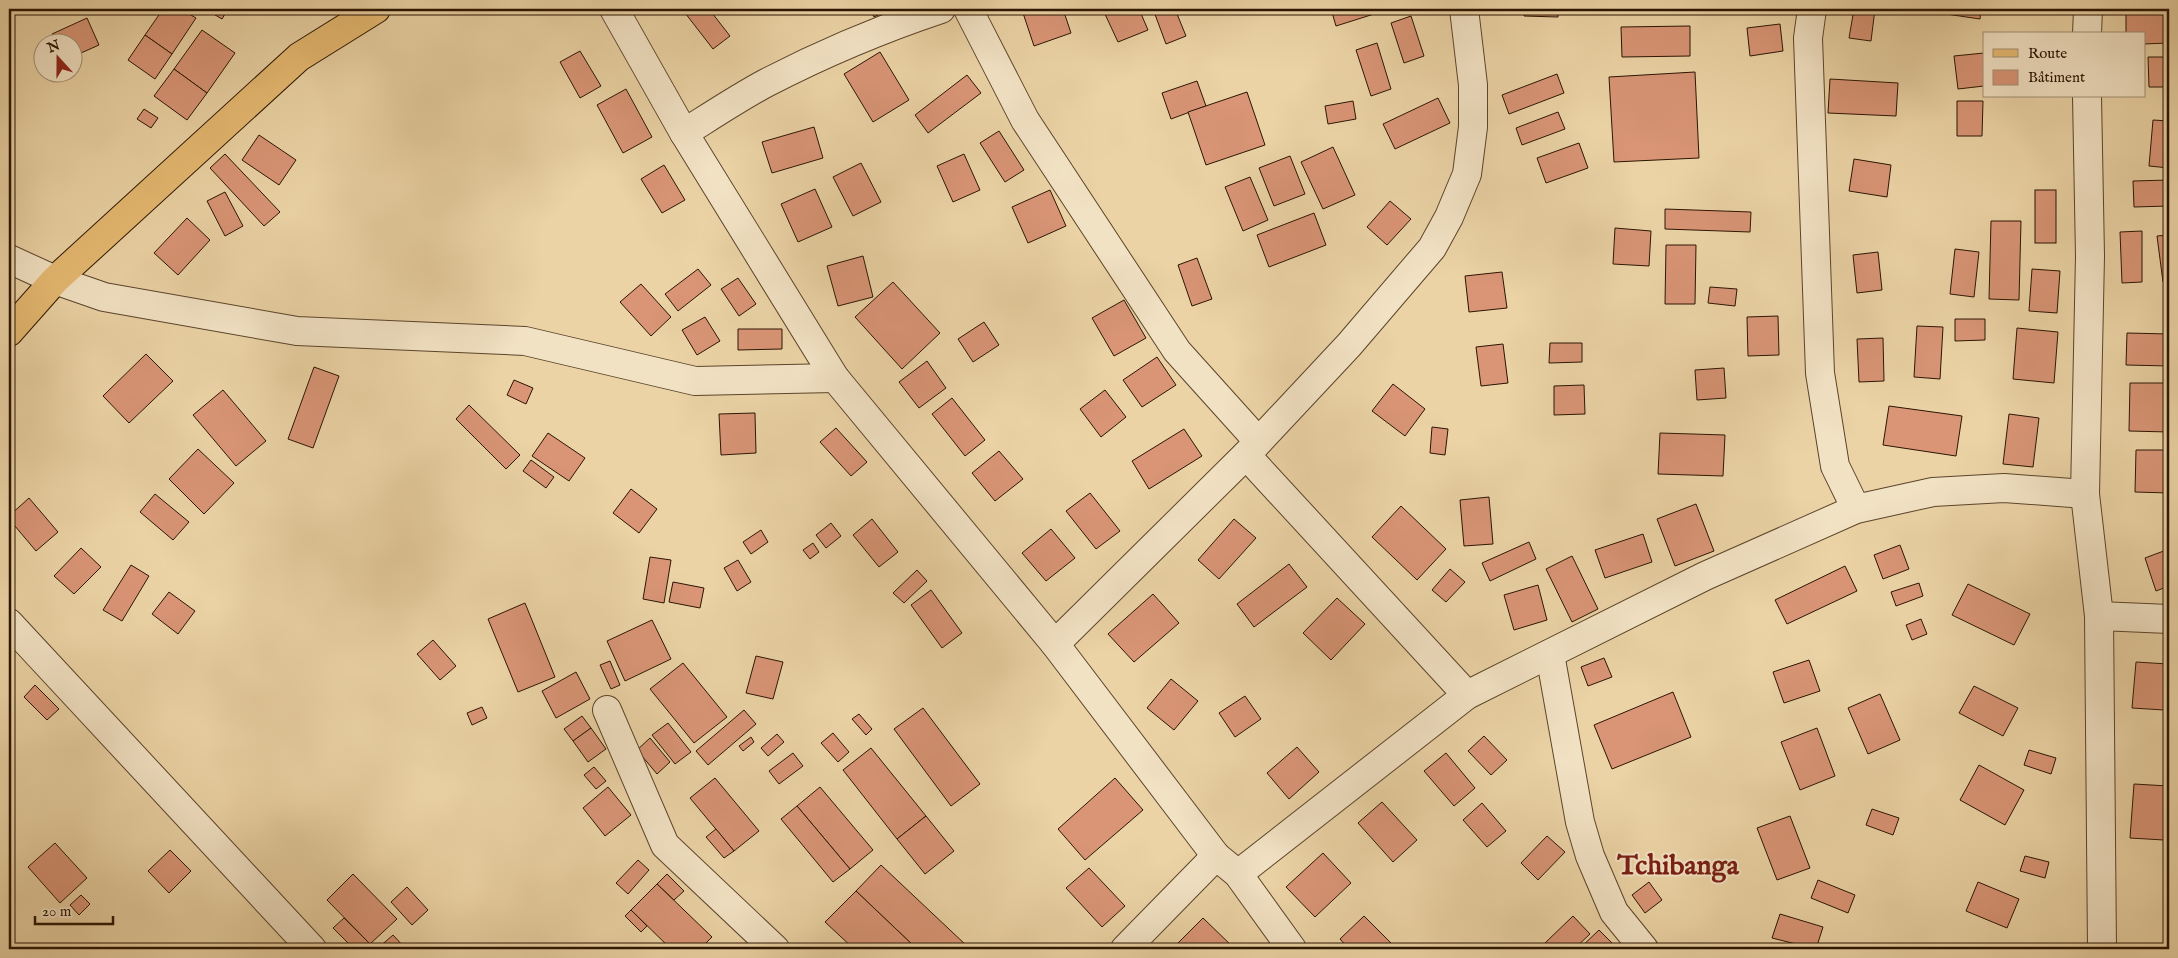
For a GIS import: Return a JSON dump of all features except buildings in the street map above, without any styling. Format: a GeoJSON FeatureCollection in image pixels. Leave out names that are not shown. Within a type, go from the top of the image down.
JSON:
{"type":"FeatureCollection","features":[{"type":"Feature","properties":{"kind":"main road"},"geometry":{"type":"LineString","coordinates":[[9,332],[55,280],[299,57],[376,9]]}},
{"type":"Feature","properties":{"kind":"street"},"geometry":{"type":"LineString","coordinates":[[614,9],[684,133],[835,378],[1055,644],[1216,856],[1238,874],[1292,949]]}},
{"type":"Feature","properties":{"kind":"street"},"geometry":{"type":"LineString","coordinates":[[684,133],[764,84],[894,24],[941,9]]}},
{"type":"Feature","properties":{"kind":"street"},"geometry":{"type":"LineString","coordinates":[[968,9],[1025,120],[1176,351],[1252,448],[1467,695]]}},
{"type":"Feature","properties":{"kind":"street"},"geometry":{"type":"LineString","coordinates":[[1055,644],[1252,448],[1349,345],[1426,256],[1449,217],[1467,174],[1473,127],[1473,85],[1464,9]]}},
{"type":"Feature","properties":{"kind":"street"},"geometry":{"type":"LineString","coordinates":[[1812,9],[1808,38],[1820,374],[1835,466],[1856,509]]}},
{"type":"Feature","properties":{"kind":"street"},"geometry":{"type":"LineString","coordinates":[[2087,32],[2088,9]]}},
{"type":"Feature","properties":{"kind":"street"},"geometry":{"type":"LineString","coordinates":[[2087,98],[2090,256],[2085,494],[2099,616],[2102,949]]}},
{"type":"Feature","properties":{"kind":"street"},"geometry":{"type":"LineString","coordinates":[[9,259],[55,280],[104,298],[297,331],[525,342],[695,381],[835,378]]}},
{"type":"Feature","properties":{"kind":"street"},"geometry":{"type":"LineString","coordinates":[[1238,874],[1467,695],[1705,576],[1856,509],[1933,492],[2004,488],[2085,494]]}},
{"type":"Feature","properties":{"kind":"street"},"geometry":{"type":"LineString","coordinates":[[2099,616],[2169,620]]}},
{"type":"Feature","properties":{"kind":"street"},"geometry":{"type":"LineString","coordinates":[[9,624],[312,949]]}},
{"type":"Feature","properties":{"kind":"street"},"geometry":{"type":"LineString","coordinates":[[1550,654],[1580,822],[1585,839],[1614,912],[1644,949]]}},
{"type":"Feature","properties":{"kind":"street"},"geometry":{"type":"LineString","coordinates":[[607,710],[665,845],[775,949]]}},
{"type":"Feature","properties":{"kind":"street"},"geometry":{"type":"LineString","coordinates":[[1125,949],[1216,856]]}},
{"type":"Feature","properties":{"kind":"district","name":"Tchibanga"},"geometry":{"type":"Point","coordinates":[1678,866]}}]}
